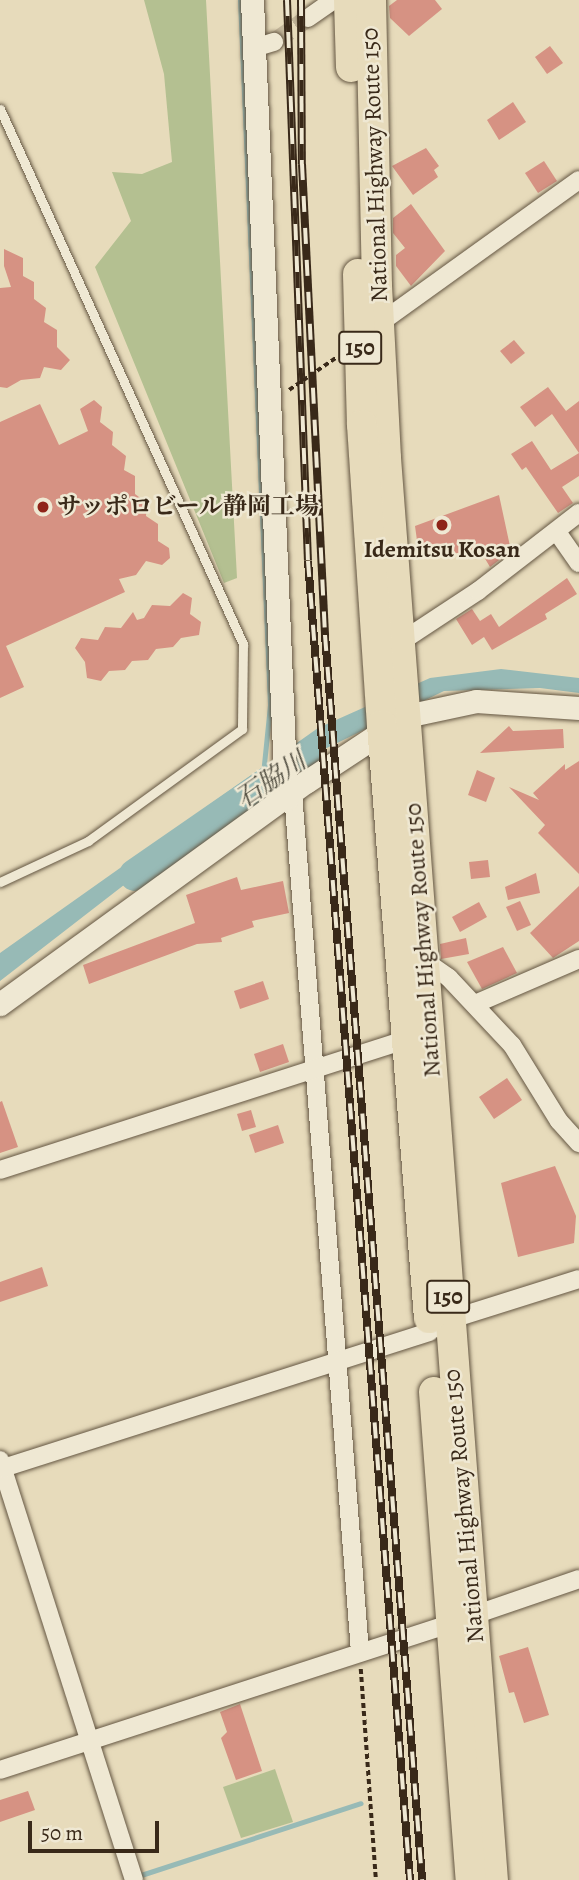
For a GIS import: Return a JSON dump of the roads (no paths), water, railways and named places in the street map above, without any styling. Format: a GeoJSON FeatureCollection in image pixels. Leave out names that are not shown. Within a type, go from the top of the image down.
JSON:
{"type":"FeatureCollection","features":[{"type":"Feature","properties":{"kind":"highway","name":"National Highway Route 150"},"geometry":{"type":"LineString","coordinates":[[349,0],[362,425],[425,961],[440,1326]]}},
{"type":"Feature","properties":{"kind":"highway","name":"National Highway Route 150"},"geometry":{"type":"LineString","coordinates":[[371,0],[380,323],[402,641],[394,711],[407,1039],[440,1326],[463,1619],[493,1880]]}},
{"type":"Feature","properties":{"kind":"highway","name":"National Highway Route 150"},"geometry":{"type":"LineString","coordinates":[[463,1619],[471,1880]]}},
{"type":"Feature","properties":{"kind":"street"},"geometry":{"type":"LineString","coordinates":[[252,0],[264,45],[289,796],[315,1067],[360,1653]]}},
{"type":"Feature","properties":{"kind":"street"},"geometry":{"type":"LineString","coordinates":[[309,18],[334,0]]}},
{"type":"Feature","properties":{"kind":"street"},"geometry":{"type":"LineString","coordinates":[[380,323],[579,180]]}},
{"type":"Feature","properties":{"kind":"street"},"geometry":{"type":"LineString","coordinates":[[402,641],[557,532],[579,513]]}},
{"type":"Feature","properties":{"kind":"street"},"geometry":{"type":"LineString","coordinates":[[557,532],[579,563]]}},
{"type":"Feature","properties":{"kind":"street"},"geometry":{"type":"LineString","coordinates":[[0,1004],[289,796],[394,711],[476,701],[579,708]]}},
{"type":"Feature","properties":{"kind":"street"},"geometry":{"type":"LineString","coordinates":[[475,1004],[579,959]]}},
{"type":"Feature","properties":{"kind":"street"},"geometry":{"type":"LineString","coordinates":[[425,961],[475,1004],[512,1045],[559,1122],[579,1143]]}},
{"type":"Feature","properties":{"kind":"street"},"geometry":{"type":"LineString","coordinates":[[0,1170],[407,1039]]}},
{"type":"Feature","properties":{"kind":"street"},"geometry":{"type":"LineString","coordinates":[[134,1880],[1,1465],[337,1361],[579,1279]]}},
{"type":"Feature","properties":{"kind":"street"},"geometry":{"type":"LineString","coordinates":[[0,1770],[579,1579]]}},
{"type":"Feature","properties":{"kind":"lane"},"geometry":{"type":"LineString","coordinates":[[0,109],[243,644],[242,729],[88,841],[0,882]]}},
{"type":"Feature","properties":{"kind":"water"},"geometry":{"type":"Polygon","coordinates":[[[501,669],[579,678],[579,693],[540,688],[444,691],[257,782],[0,981],[0,953],[318,728],[430,678],[501,669]]]}},
{"type":"Feature","properties":{"kind":"waterway"},"geometry":{"type":"LineString","coordinates":[[240,0],[270,705],[262,784]]}},
{"type":"Feature","properties":{"kind":"waterway","name":"石脇川"},"geometry":{"type":"LineString","coordinates":[[135,875],[308,755]]}},
{"type":"Feature","properties":{"kind":"waterway"},"geometry":{"type":"LineString","coordinates":[[141,1875],[361,1803]]}},
{"type":"Feature","properties":{"kind":"tunnel"},"geometry":{"type":"LineString","coordinates":[[274,42],[308,18]]}},
{"type":"Feature","properties":{"kind":"railway"},"geometry":{"type":"LineString","coordinates":[[287,0],[308,561],[410,1880]]}},
{"type":"Feature","properties":{"kind":"railway"},"geometry":{"type":"LineString","coordinates":[[301,0],[302,164],[325,635],[422,1880]]}},
{"type":"Feature","properties":{"kind":"place","name":"サッポロビール静岡工場"},"geometry":{"type":"Point","coordinates":[43,507]}},
{"type":"Feature","properties":{"kind":"place","name":"Idemitsu Kosan"},"geometry":{"type":"Point","coordinates":[442,525]}}]}
